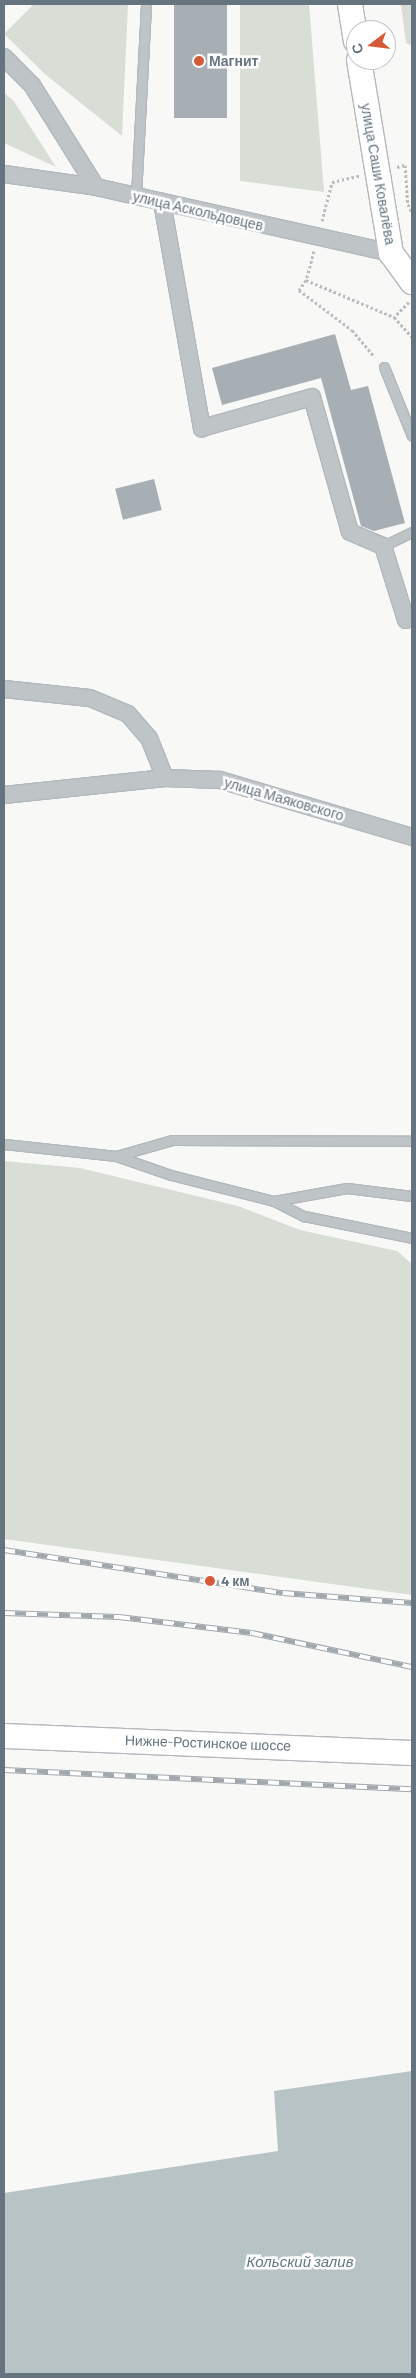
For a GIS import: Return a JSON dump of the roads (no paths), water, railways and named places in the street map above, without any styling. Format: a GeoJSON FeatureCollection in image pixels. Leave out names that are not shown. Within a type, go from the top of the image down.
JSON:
{"type":"FeatureCollection","features":[{"type":"Feature","properties":{"kind":"street"},"geometry":{"type":"LineString","coordinates":[[350,4],[353,20]]}},
{"type":"Feature","properties":{"kind":"street"},"geometry":{"type":"LineString","coordinates":[[4,56],[32,85],[96,187]]}},
{"type":"Feature","properties":{"kind":"street","name":"улица Саши Ковалёва"},"geometry":{"type":"LineString","coordinates":[[361,70],[391,253],[412,282]]}},
{"type":"Feature","properties":{"kind":"street","name":"улица Аскольдовцев"},"geometry":{"type":"LineString","coordinates":[[4,174],[96,187],[391,253]]}},
{"type":"Feature","properties":{"kind":"street"},"geometry":{"type":"LineString","coordinates":[[162,202],[202,428],[312,397],[350,532],[383,546],[406,620],[412,618]]}},
{"type":"Feature","properties":{"kind":"street"},"geometry":{"type":"LineString","coordinates":[[4,689],[90,698],[128,714],[149,738],[165,778]]}},
{"type":"Feature","properties":{"kind":"street","name":"улица Маяковского"},"geometry":{"type":"LineString","coordinates":[[4,795],[165,778],[220,780],[412,838]]}},
{"type":"Feature","properties":{"kind":"street","name":"Нижне-Ростинское шоссе"},"geometry":{"type":"LineString","coordinates":[[4,1736],[412,1753]]}},
{"type":"Feature","properties":{"kind":"lane"},"geometry":{"type":"LineString","coordinates":[[136,196],[146,4]]}},
{"type":"Feature","properties":{"kind":"lane"},"geometry":{"type":"LineString","coordinates":[[384,367],[412,436]]}},
{"type":"Feature","properties":{"kind":"lane"},"geometry":{"type":"LineString","coordinates":[[383,546],[412,532]]}},
{"type":"Feature","properties":{"kind":"lane"},"geometry":{"type":"LineString","coordinates":[[116,1156],[172,1140],[412,1141]]}},
{"type":"Feature","properties":{"kind":"lane"},"geometry":{"type":"LineString","coordinates":[[4,1144],[116,1156],[171,1175],[274,1201],[304,1216],[412,1238]]}},
{"type":"Feature","properties":{"kind":"lane"},"geometry":{"type":"LineString","coordinates":[[274,1201],[347,1188],[412,1196]]}},
{"type":"Feature","properties":{"kind":"water","name":"Кольский залив"},"geometry":{"type":"Polygon","coordinates":[[[412,2071],[412,2374],[4,2374],[4,2193],[278,2151],[274,2091],[412,2071]]]}},
{"type":"Feature","properties":{"kind":"railway"},"geometry":{"type":"LineString","coordinates":[[4,1550],[283,1593],[412,1603]]}},
{"type":"Feature","properties":{"kind":"railway"},"geometry":{"type":"LineString","coordinates":[[4,1613],[119,1617],[252,1633],[412,1667]]}},
{"type":"Feature","properties":{"kind":"railway"},"geometry":{"type":"LineString","coordinates":[[4,1770],[412,1789]]}},
{"type":"Feature","properties":{"kind":"place","name":"Магнит"},"geometry":{"type":"Point","coordinates":[199,61]}},
{"type":"Feature","properties":{"kind":"place","name":"4 км"},"geometry":{"type":"Point","coordinates":[210,1581]}}]}
